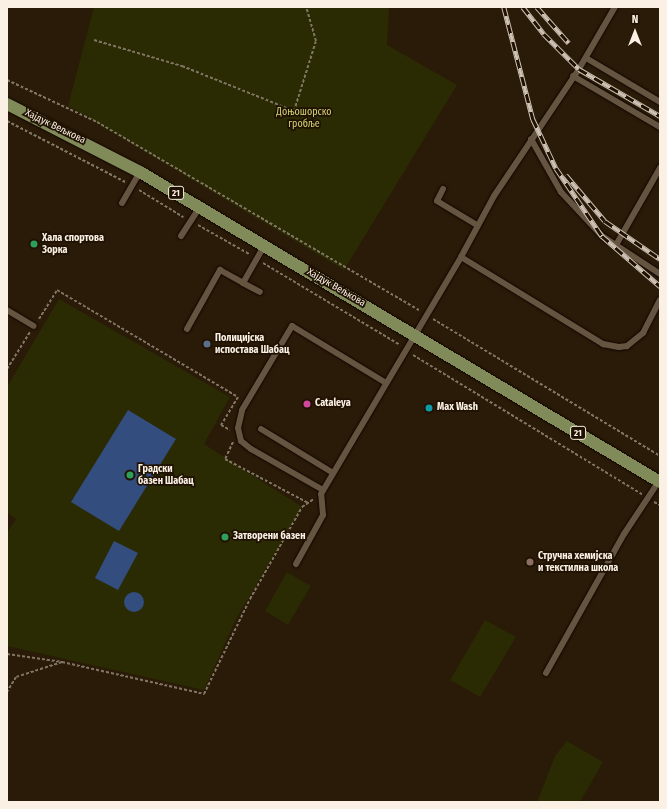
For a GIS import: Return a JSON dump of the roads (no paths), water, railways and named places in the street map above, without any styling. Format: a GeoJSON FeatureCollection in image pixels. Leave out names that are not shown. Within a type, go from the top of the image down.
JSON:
{"type":"FeatureCollection","features":[{"type":"Feature","properties":{"kind":"main road","name":"Хајдук Вељкова"},"geometry":{"type":"LineString","coordinates":[[7,104],[140,172],[660,481]]}},
{"type":"Feature","properties":{"kind":"lane"},"geometry":{"type":"LineString","coordinates":[[296,564],[323,515],[322,492],[461,257],[477,225],[531,139],[586,58],[615,7]]}},
{"type":"Feature","properties":{"kind":"lane"},"geometry":{"type":"LineString","coordinates":[[586,58],[660,102]]}},
{"type":"Feature","properties":{"kind":"lane"},"geometry":{"type":"LineString","coordinates":[[573,76],[660,128]]}},
{"type":"Feature","properties":{"kind":"lane"},"geometry":{"type":"LineString","coordinates":[[531,139],[561,192],[602,236],[660,274]]}},
{"type":"Feature","properties":{"kind":"lane"},"geometry":{"type":"LineString","coordinates":[[616,245],[660,168]]}},
{"type":"Feature","properties":{"kind":"lane"},"geometry":{"type":"LineString","coordinates":[[122,203],[140,172]]}},
{"type":"Feature","properties":{"kind":"lane"},"geometry":{"type":"LineString","coordinates":[[443,189],[437,201],[477,225]]}},
{"type":"Feature","properties":{"kind":"lane"},"geometry":{"type":"LineString","coordinates":[[181,236],[200,207]]}},
{"type":"Feature","properties":{"kind":"lane"},"geometry":{"type":"LineString","coordinates":[[243,283],[264,246]]}},
{"type":"Feature","properties":{"kind":"lane"},"geometry":{"type":"LineString","coordinates":[[461,257],[603,344],[618,347],[628,346],[643,333],[660,300]]}},
{"type":"Feature","properties":{"kind":"lane"},"geometry":{"type":"LineString","coordinates":[[187,328],[220,270],[260,292]]}},
{"type":"Feature","properties":{"kind":"lane"},"geometry":{"type":"LineString","coordinates":[[7,310],[34,326]]}},
{"type":"Feature","properties":{"kind":"lane"},"geometry":{"type":"LineString","coordinates":[[322,492],[251,449],[242,441],[238,428],[242,410],[292,326],[386,383]]}},
{"type":"Feature","properties":{"kind":"lane"},"geometry":{"type":"LineString","coordinates":[[261,429],[333,473]]}},
{"type":"Feature","properties":{"kind":"lane"},"geometry":{"type":"LineString","coordinates":[[546,673],[648,498],[660,481]]}},
{"type":"Feature","properties":{"kind":"water"},"geometry":{"type":"Polygon","coordinates":[[[128,410],[176,439],[119,531],[71,502],[128,410]]]}},
{"type":"Feature","properties":{"kind":"water"},"geometry":{"type":"Polygon","coordinates":[[[114,541],[138,553],[118,590],[95,578],[114,541]]]}},
{"type":"Feature","properties":{"kind":"water"},"geometry":{"type":"Polygon","coordinates":[[[130,592],[138,592],[144,598],[144,606],[138,612],[130,612],[124,606],[124,598],[130,592]]]}},
{"type":"Feature","properties":{"kind":"railway"},"geometry":{"type":"LineString","coordinates":[[504,7],[533,119],[556,168],[602,236],[660,286]]}},
{"type":"Feature","properties":{"kind":"railway"},"geometry":{"type":"LineString","coordinates":[[523,7],[544,34],[579,69],[660,116]]}},
{"type":"Feature","properties":{"kind":"railway"},"geometry":{"type":"LineString","coordinates":[[537,7],[569,43]]}},
{"type":"Feature","properties":{"kind":"railway"},"geometry":{"type":"LineString","coordinates":[[566,175],[605,221],[660,259]]}},
{"type":"Feature","properties":{"kind":"place","name":"Хала спортова Зорка"},"geometry":{"type":"Point","coordinates":[34,244]}},
{"type":"Feature","properties":{"kind":"place","name":"Полицијска испостава Шабац"},"geometry":{"type":"Point","coordinates":[207,344]}},
{"type":"Feature","properties":{"kind":"place","name":"Cataleya"},"geometry":{"type":"Point","coordinates":[307,404]}},
{"type":"Feature","properties":{"kind":"place","name":"Max Wash"},"geometry":{"type":"Point","coordinates":[429,408]}},
{"type":"Feature","properties":{"kind":"place","name":"Градски базен Шабац"},"geometry":{"type":"Point","coordinates":[130,475]}},
{"type":"Feature","properties":{"kind":"place","name":"Затворени базен"},"geometry":{"type":"Point","coordinates":[225,537]}},
{"type":"Feature","properties":{"kind":"place","name":"Стручна хемијска и текстилна школа"},"geometry":{"type":"Point","coordinates":[530,562]}},
{"type":"Feature","properties":{"kind":"park label","name":"Доњошорско гробље"},"geometry":{"type":"Point","coordinates":[304,118]}}]}
